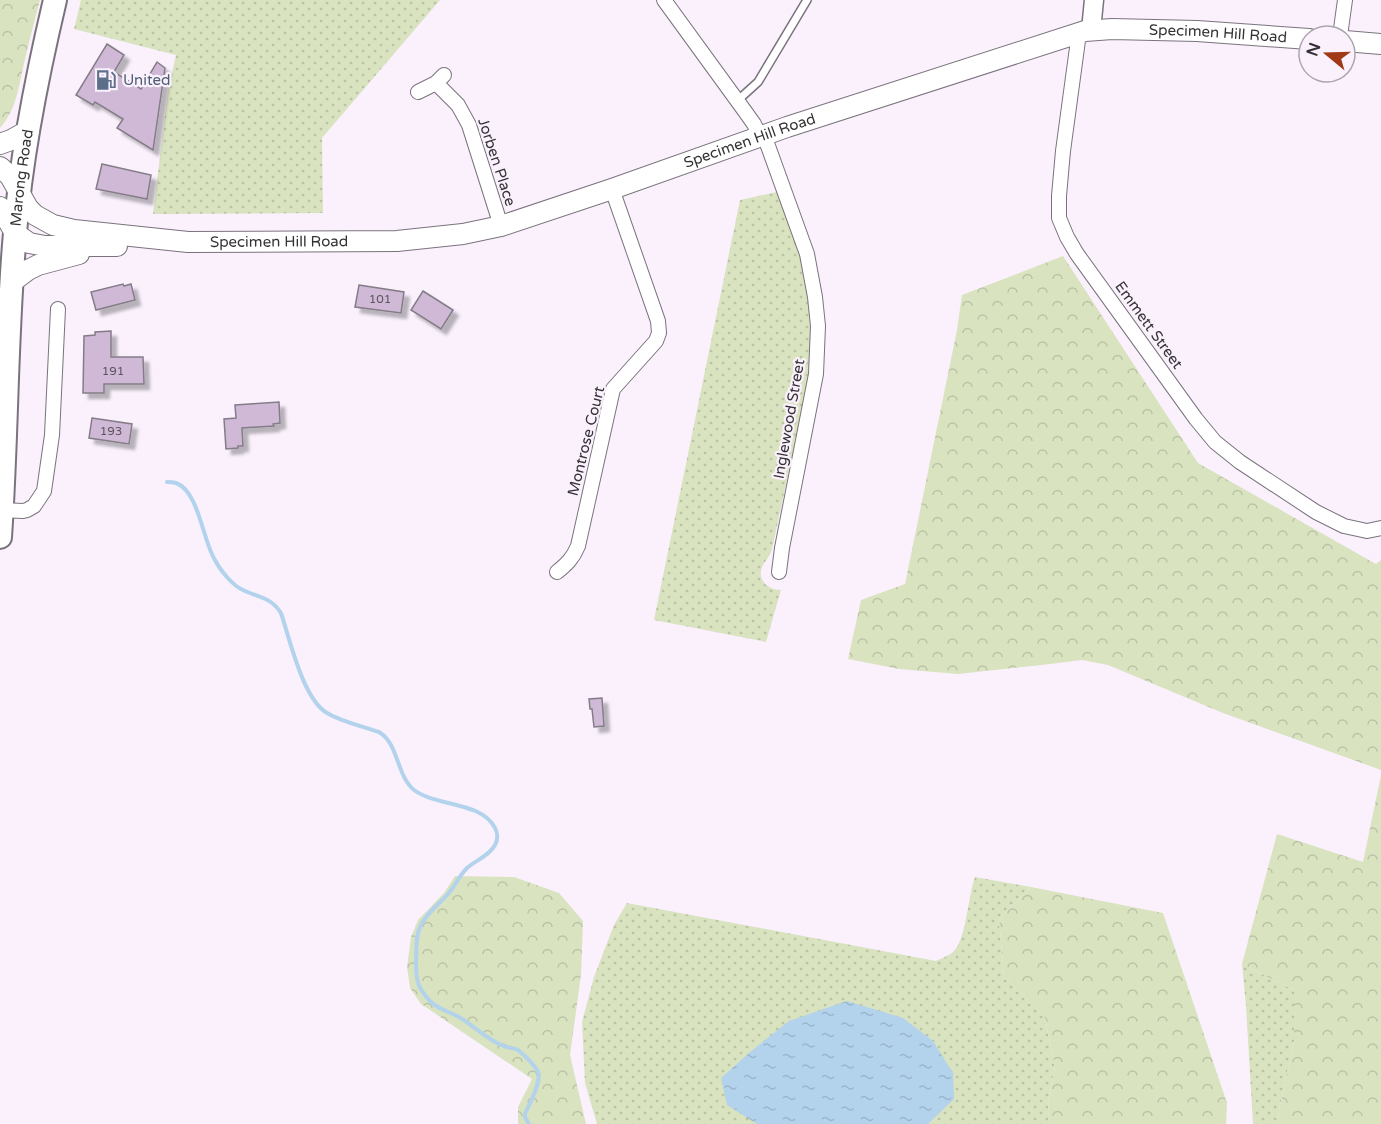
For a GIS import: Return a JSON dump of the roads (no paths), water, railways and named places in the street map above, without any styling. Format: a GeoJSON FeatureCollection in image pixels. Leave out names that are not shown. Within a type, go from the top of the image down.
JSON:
{"type":"FeatureCollection","features":[{"type":"Feature","properties":{"kind":"highway","name":"Marong Road"},"geometry":{"type":"LineString","coordinates":[[0,537],[12,282],[19,193],[28,130],[55,0]]}},
{"type":"Feature","properties":{"kind":"main road","name":"Specimen Hill Road"},"geometry":{"type":"LineString","coordinates":[[0,167],[10,176],[34,215],[61,228],[188,242],[398,241],[463,234],[501,225],[762,136],[1085,32],[1112,29],[1197,31],[1297,38]]}},
{"type":"Feature","properties":{"kind":"main road"},"geometry":{"type":"LineString","coordinates":[[1357,42],[1381,44]]}},
{"type":"Feature","properties":{"kind":"main road"},"geometry":{"type":"LineString","coordinates":[[0,144],[28,130]]}},
{"type":"Feature","properties":{"kind":"main road"},"geometry":{"type":"LineString","coordinates":[[0,207],[15,233]]}},
{"type":"Feature","properties":{"kind":"main road","name":"Specimen Hill Road"},"geometry":{"type":"LineString","coordinates":[[15,233],[24,241],[38,245],[163,246],[188,242]]}},
{"type":"Feature","properties":{"kind":"main road"},"geometry":{"type":"LineString","coordinates":[[12,282],[41,264],[111,246]]}},
{"type":"Feature","properties":{"kind":"street","name":"Inglewood Street"},"geometry":{"type":"LineString","coordinates":[[664,0],[762,136],[801,232],[807,254],[818,326],[816,374],[779,572]]}},
{"type":"Feature","properties":{"kind":"street"},"geometry":{"type":"LineString","coordinates":[[1085,32],[1094,0]]}},
{"type":"Feature","properties":{"kind":"street"},"geometry":{"type":"LineString","coordinates":[[1342,24],[1345,0]]}},
{"type":"Feature","properties":{"kind":"street","name":"Emmett Street"},"geometry":{"type":"LineString","coordinates":[[1085,32],[1063,151],[1059,196],[1059,218],[1077,254],[1196,419],[1215,441],[1240,462],[1316,512],[1344,526],[1367,531],[1381,528]]}},
{"type":"Feature","properties":{"kind":"street","name":"Jorben Place"},"geometry":{"type":"LineString","coordinates":[[418,92],[440,79],[458,105],[469,125],[501,225]]}},
{"type":"Feature","properties":{"kind":"street","name":"Montrose Court"},"geometry":{"type":"LineString","coordinates":[[557,572],[569,562],[578,546],[613,389],[656,341],[659,333],[658,321],[612,189]]}},
{"type":"Feature","properties":{"kind":"street"},"geometry":{"type":"LineString","coordinates":[[1,510],[27,510],[34,506],[44,491],[52,435],[58,309]]}},
{"type":"Feature","properties":{"kind":"lane"},"geometry":{"type":"LineString","coordinates":[[737,101],[758,82],[807,0]]}},
{"type":"Feature","properties":{"kind":"water"},"geometry":{"type":"Polygon","coordinates":[[[847,1001],[903,1018],[933,1041],[953,1073],[954,1099],[928,1124],[757,1124],[727,1105],[721,1078],[749,1053],[789,1021],[847,1001]]]}},
{"type":"Feature","properties":{"kind":"waterway"},"geometry":{"type":"LineString","coordinates":[[167,482],[176,483],[190,496],[211,552],[227,577],[239,588],[269,601],[281,613],[298,668],[319,706],[333,716],[379,732],[386,737],[408,784],[414,790],[434,799],[480,813],[495,828],[497,839],[492,849],[467,868],[421,925],[417,938],[416,973],[420,988],[434,1004],[459,1017],[495,1042],[518,1050],[534,1066],[539,1076],[525,1114],[529,1124]]}},
{"type":"Feature","properties":{"kind":"place","name":"United"},"geometry":{"type":"Point","coordinates":[106,80]}}]}
